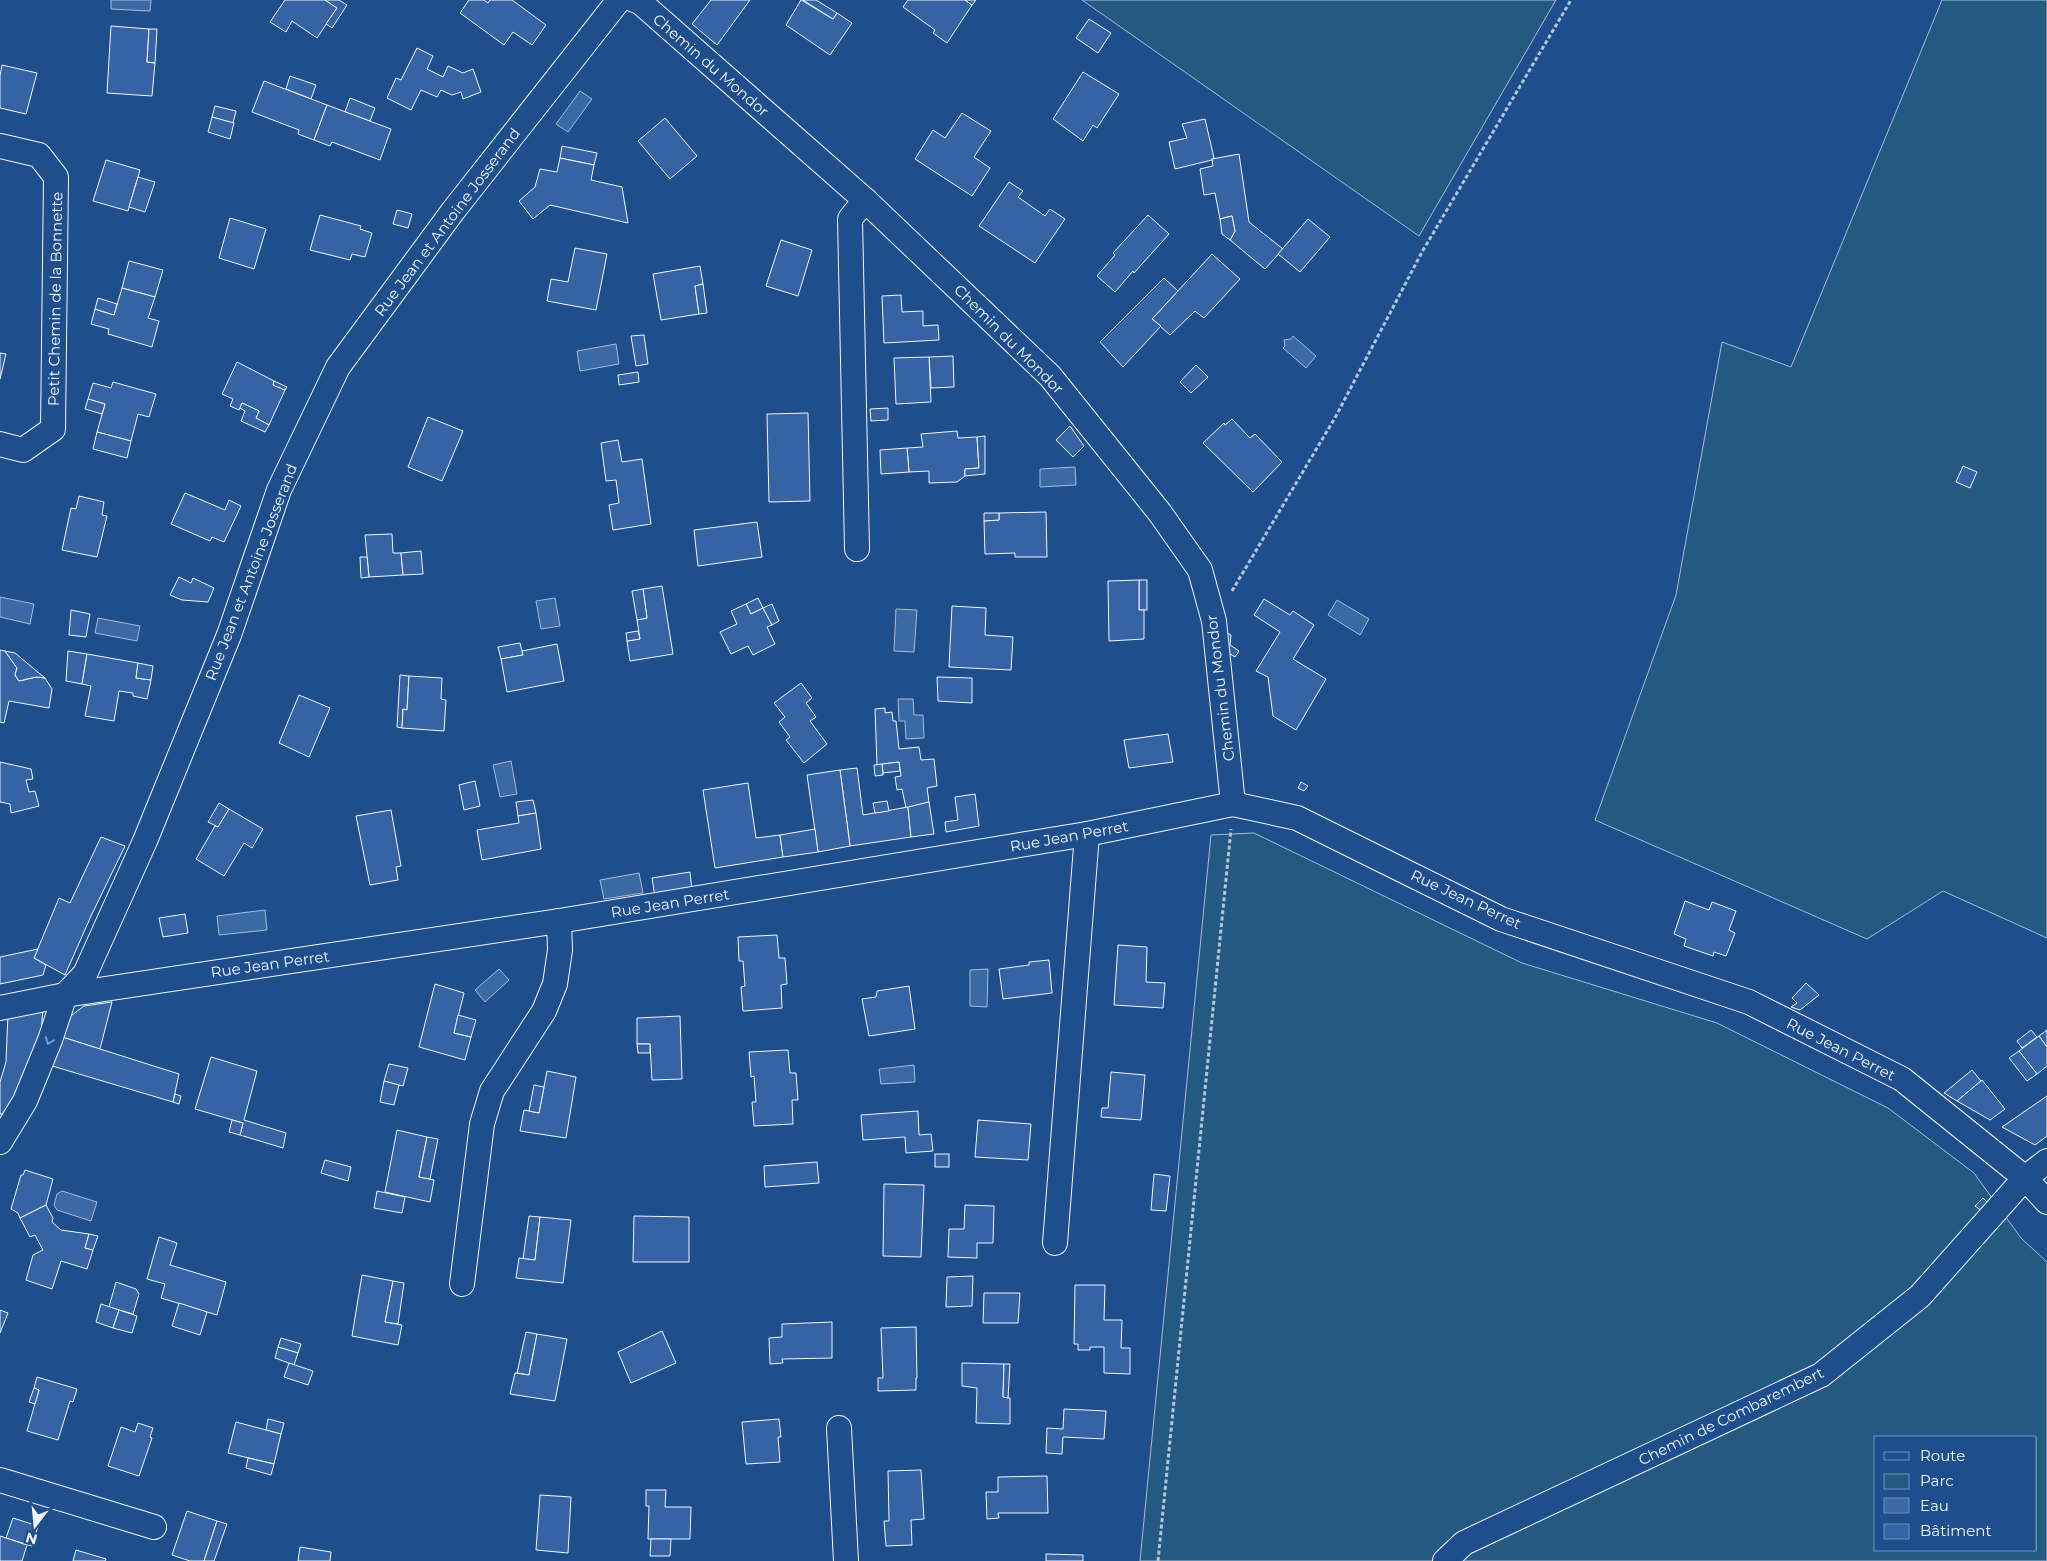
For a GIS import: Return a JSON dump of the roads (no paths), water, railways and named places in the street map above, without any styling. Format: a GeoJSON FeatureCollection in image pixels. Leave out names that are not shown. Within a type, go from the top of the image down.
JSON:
{"type":"FeatureCollection","features":[{"type":"Feature","properties":{"kind":"street","name":"Rue Jean et Antoine Josserand"},"geometry":{"type":"LineString","coordinates":[[0,1142],[25,1101],[66,994],[85,974],[145,841],[228,635],[279,490],[338,367],[453,211],[619,0]]}},
{"type":"Feature","properties":{"kind":"street","name":"Chemin du Mondor"},"geometry":{"type":"LineString","coordinates":[[634,0],[640,2],[865,200],[1050,376],[1160,513],[1200,570],[1214,621],[1233,804]]}},
{"type":"Feature","properties":{"kind":"street","name":"Petit Chemin de la Bonnette"},"geometry":{"type":"LineString","coordinates":[[0,146],[39,155],[56,177],[53,429],[23,450],[0,444]]}},
{"type":"Feature","properties":{"kind":"street"},"geometry":{"type":"LineString","coordinates":[[858,550],[850,218],[865,200]]}},
{"type":"Feature","properties":{"kind":"street","name":"Rue Jean Perret"},"geometry":{"type":"LineString","coordinates":[[0,1008],[66,994],[559,922],[1087,834],[1233,804],[1297,818],[1501,919],[1749,1002],[1902,1079],[2025,1178],[2047,1202]]}},
{"type":"Feature","properties":{"kind":"street"},"geometry":{"type":"LineString","coordinates":[[1055,1243],[1087,834]]}},
{"type":"Feature","properties":{"kind":"street"},"geometry":{"type":"LineString","coordinates":[[462,1284],[482,1124],[492,1091],[544,1011],[555,984],[560,950],[559,922]]}},
{"type":"Feature","properties":{"kind":"street","name":"Chemin de Combarembert"},"geometry":{"type":"LineString","coordinates":[[1445,1561],[1464,1543],[1821,1376],[1920,1296],[2025,1178],[2047,1161]]}},
{"type":"Feature","properties":{"kind":"street"},"geometry":{"type":"LineString","coordinates":[[839,1428],[846,1561]]}},
{"type":"Feature","properties":{"kind":"street"},"geometry":{"type":"LineString","coordinates":[[0,1480],[154,1527]]}},
{"type":"Feature","properties":{"kind":"water"},"geometry":{"type":"Polygon","coordinates":[[[111,0],[151,0],[150,11],[111,9],[111,0]]]}},
{"type":"Feature","properties":{"kind":"water"},"geometry":{"type":"Polygon","coordinates":[[[580,91],[592,99],[568,132],[556,124],[580,91]]]}},
{"type":"Feature","properties":{"kind":"water"},"geometry":{"type":"Polygon","coordinates":[[[1293,336],[1316,356],[1306,368],[1283,348],[1285,346],[1284,340],[1291,339],[1293,336]]]}},
{"type":"Feature","properties":{"kind":"water"},"geometry":{"type":"Polygon","coordinates":[[[616,344],[619,364],[580,371],[577,351],[616,344]]]}},
{"type":"Feature","properties":{"kind":"water"},"geometry":{"type":"Polygon","coordinates":[[[1075,467],[1076,485],[1040,487],[1040,469],[1075,467]]]}},
{"type":"Feature","properties":{"kind":"water"},"geometry":{"type":"Polygon","coordinates":[[[0,597],[34,604],[30,624],[0,617],[0,597]]]}},
{"type":"Feature","properties":{"kind":"water"},"geometry":{"type":"Polygon","coordinates":[[[555,598],[560,626],[541,629],[536,601],[555,598]]]}},
{"type":"Feature","properties":{"kind":"water"},"geometry":{"type":"Polygon","coordinates":[[[1337,600],[1369,619],[1360,635],[1328,615],[1337,600]]]}},
{"type":"Feature","properties":{"kind":"water"},"geometry":{"type":"Polygon","coordinates":[[[896,609],[917,610],[914,652],[894,651],[896,609]]]}},
{"type":"Feature","properties":{"kind":"water"},"geometry":{"type":"Polygon","coordinates":[[[98,618],[140,626],[137,641],[95,633],[98,618]]]}},
{"type":"Feature","properties":{"kind":"water"},"geometry":{"type":"Polygon","coordinates":[[[898,699],[913,699],[914,715],[923,715],[924,738],[906,739],[905,721],[899,721],[898,699]]]}},
{"type":"Feature","properties":{"kind":"water"},"geometry":{"type":"Polygon","coordinates":[[[511,761],[517,794],[500,797],[493,765],[511,761]]]}},
{"type":"Feature","properties":{"kind":"water"},"geometry":{"type":"Polygon","coordinates":[[[639,873],[643,893],[604,899],[600,880],[639,873]]]}},
{"type":"Feature","properties":{"kind":"water"},"geometry":{"type":"Polygon","coordinates":[[[265,910],[267,930],[219,935],[217,916],[265,910]]]}},
{"type":"Feature","properties":{"kind":"water"},"geometry":{"type":"Polygon","coordinates":[[[499,969],[509,980],[485,1002],[475,990],[499,969]]]}},
{"type":"Feature","properties":{"kind":"water"},"geometry":{"type":"Polygon","coordinates":[[[988,969],[987,1007],[970,1006],[970,970],[988,969]]]}},
{"type":"Feature","properties":{"kind":"water"},"geometry":{"type":"Polygon","coordinates":[[[914,1065],[915,1082],[881,1084],[879,1069],[914,1065]]]}},
{"type":"Feature","properties":{"kind":"water"},"geometry":{"type":"Polygon","coordinates":[[[62,1191],[97,1202],[91,1221],[57,1210],[54,1205],[57,1194],[62,1191]]]}}]}
